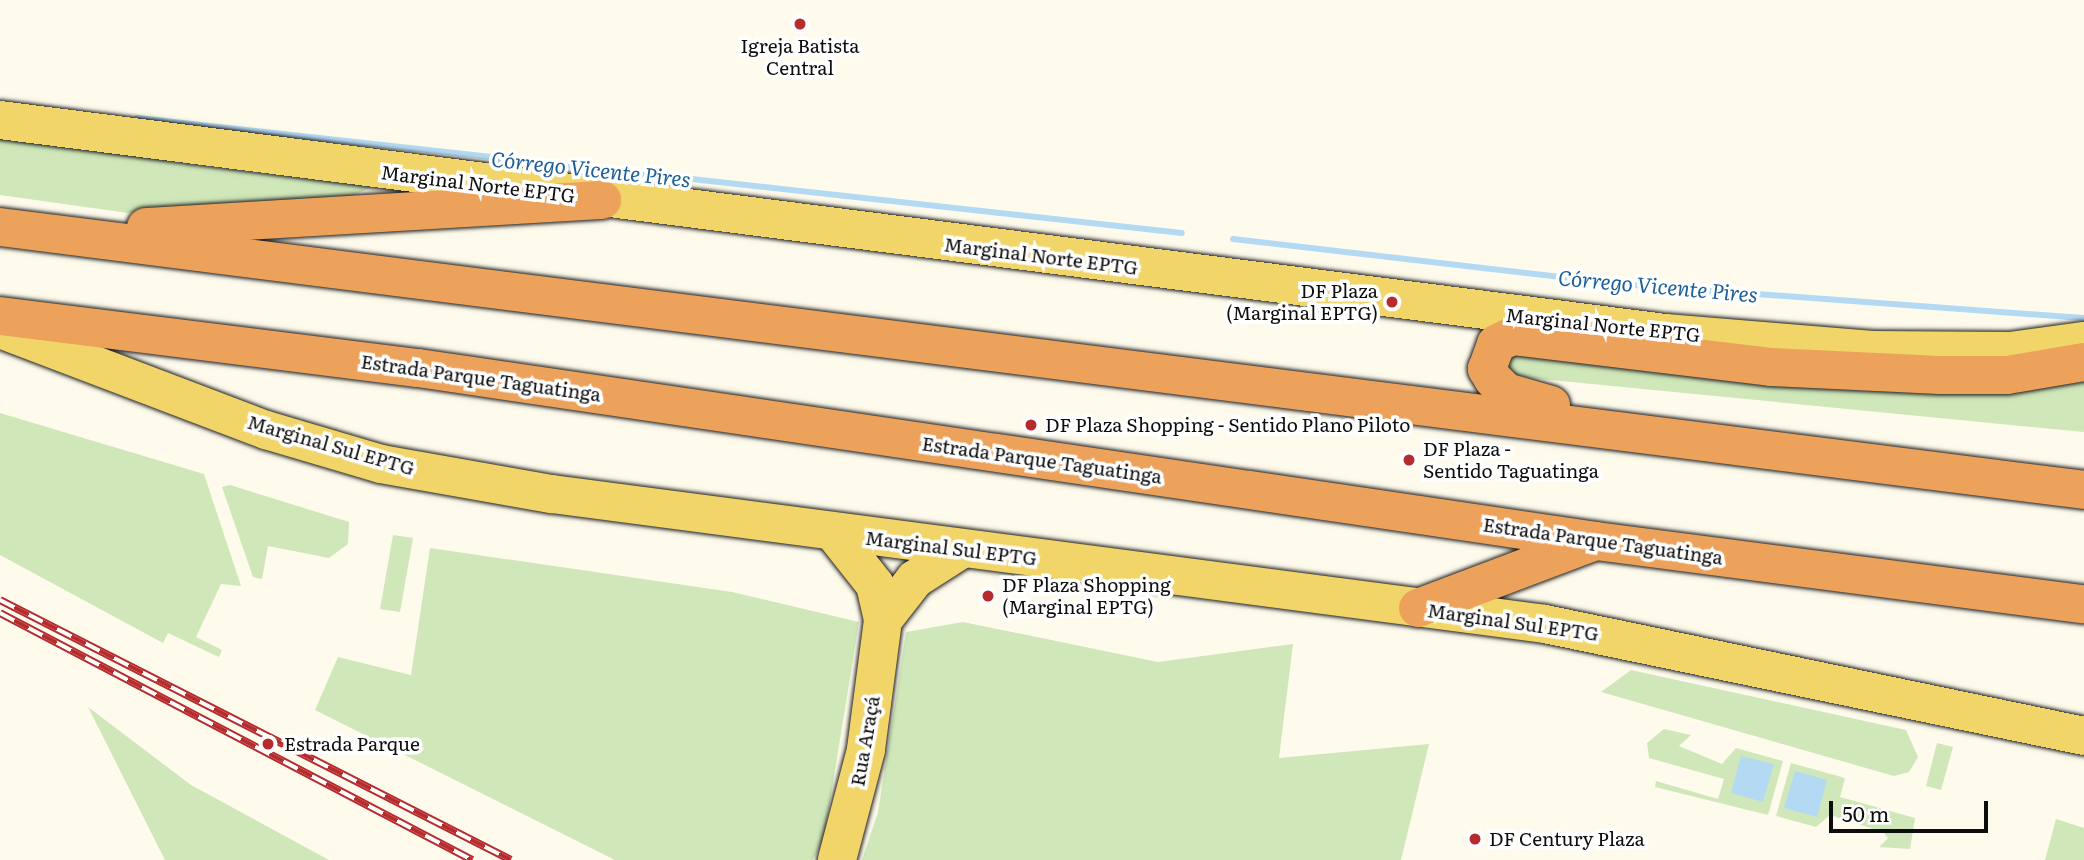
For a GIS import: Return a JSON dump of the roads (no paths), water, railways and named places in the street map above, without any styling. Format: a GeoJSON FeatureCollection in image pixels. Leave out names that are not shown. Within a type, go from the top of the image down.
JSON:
{"type":"FeatureCollection","features":[{"type":"Feature","properties":{"kind":"highway"},"geometry":{"type":"LineString","coordinates":[[45,232],[602,200]]}},
{"type":"Feature","properties":{"kind":"highway"},"geometry":{"type":"LineString","coordinates":[[0,227],[2084,489]]}},
{"type":"Feature","properties":{"kind":"highway","name":"Estrada Parque Taguatinga"},"geometry":{"type":"LineString","coordinates":[[0,316],[418,368],[1596,541],[2084,604]]}},
{"type":"Feature","properties":{"kind":"highway"},"geometry":{"type":"LineString","coordinates":[[1647,433],[1506,392],[1487,369],[1496,344],[1512,336],[1772,367],[1940,375],[2007,375],[2084,362]]}},
{"type":"Feature","properties":{"kind":"highway"},"geometry":{"type":"LineString","coordinates":[[1418,608],[1596,541]]}},
{"type":"Feature","properties":{"kind":"main road","name":"Marginal Norte EPTG"},"geometry":{"type":"LineString","coordinates":[[0,120],[602,200],[1665,333],[1872,350],[2010,352],[2084,341]]}},
{"type":"Feature","properties":{"kind":"main road","name":"Marginal Sul EPTG"},"geometry":{"type":"LineString","coordinates":[[0,329],[266,430],[381,464],[834,533],[1418,608],[1622,638],[2084,736]]}},
{"type":"Feature","properties":{"kind":"main road","name":"Rua Araçá"},"geometry":{"type":"LineString","coordinates":[[834,533],[871,578],[883,620],[866,750],[837,860]]}},
{"type":"Feature","properties":{"kind":"main road"},"geometry":{"type":"LineString","coordinates":[[883,620],[915,579],[962,549]]}},
{"type":"Feature","properties":{"kind":"water"},"geometry":{"type":"Polygon","coordinates":[[[1741,756],[1774,764],[1763,802],[1731,793],[1741,756]]]}},
{"type":"Feature","properties":{"kind":"water"},"geometry":{"type":"Polygon","coordinates":[[[1795,771],[1827,780],[1817,817],[1784,808],[1795,771]]]}},
{"type":"Feature","properties":{"kind":"waterway","name":"Córrego Vicente Pires"},"geometry":{"type":"LineString","coordinates":[[137,118],[1182,233]]}},
{"type":"Feature","properties":{"kind":"waterway","name":"Córrego Vicente Pires"},"geometry":{"type":"LineString","coordinates":[[1233,239],[1620,284],[2084,318]]}},
{"type":"Feature","properties":{"kind":"railway"},"geometry":{"type":"LineString","coordinates":[[0,600],[511,860]]}},
{"type":"Feature","properties":{"kind":"railway"},"geometry":{"type":"LineString","coordinates":[[0,613],[472,860]]}},
{"type":"Feature","properties":{"kind":"place","name":"Igreja Batista Central"},"geometry":{"type":"Point","coordinates":[800,24]}},
{"type":"Feature","properties":{"kind":"place","name":"DF Plaza (Marginal EPTG)"},"geometry":{"type":"Point","coordinates":[1392,302]}},
{"type":"Feature","properties":{"kind":"place","name":"DF Plaza Shopping - Sentido Plano Piloto"},"geometry":{"type":"Point","coordinates":[1031,425]}},
{"type":"Feature","properties":{"kind":"place","name":"DF Plaza - Sentido Taguatinga"},"geometry":{"type":"Point","coordinates":[1409,460]}},
{"type":"Feature","properties":{"kind":"place","name":"DF Plaza Shopping (Marginal EPTG)"},"geometry":{"type":"Point","coordinates":[988,596]}},
{"type":"Feature","properties":{"kind":"place","name":"Estrada Parque"},"geometry":{"type":"Point","coordinates":[268,744]}},
{"type":"Feature","properties":{"kind":"place","name":"DF Century Plaza"},"geometry":{"type":"Point","coordinates":[1475,839]}}]}
